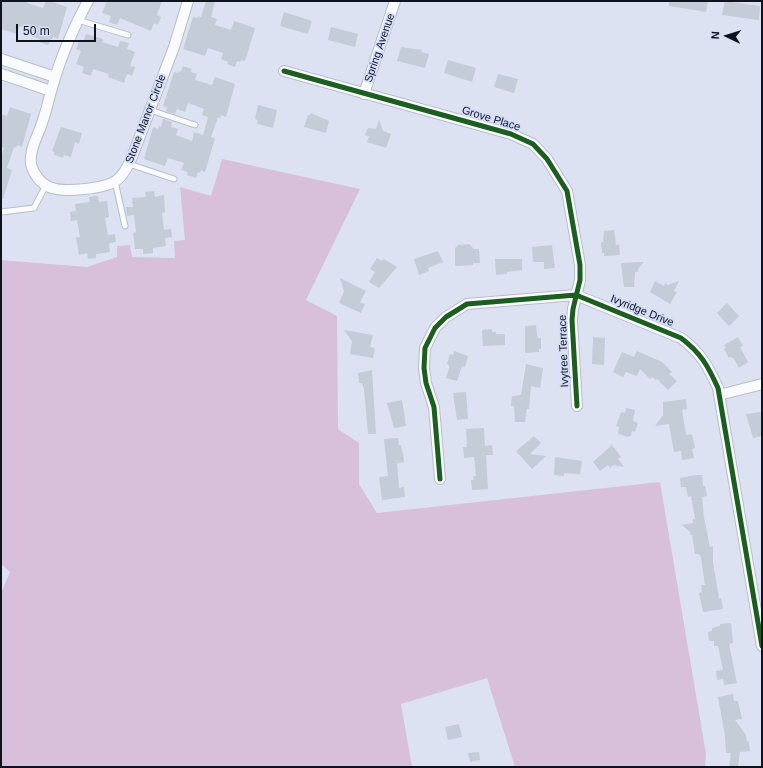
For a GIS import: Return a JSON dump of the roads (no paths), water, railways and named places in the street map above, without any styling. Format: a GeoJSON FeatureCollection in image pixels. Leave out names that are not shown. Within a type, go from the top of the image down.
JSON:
{"type":"FeatureCollection","features":[{"type":"Feature","properties":{"kind":"street"},"geometry":{"type":"LineString","coordinates":[[88,1],[78,20],[55,77],[32,153],[31,162],[35,174],[46,185],[58,189],[98,187],[115,181]]}},
{"type":"Feature","properties":{"kind":"street","name":"Stone Manor Circle"},"geometry":{"type":"LineString","coordinates":[[115,181],[124,173],[129,164],[174,47],[188,1]]}},
{"type":"Feature","properties":{"kind":"street","name":"Spring Avenue"},"geometry":{"type":"LineString","coordinates":[[364,94],[395,1]]}},
{"type":"Feature","properties":{"kind":"street"},"geometry":{"type":"LineString","coordinates":[[1,59],[55,77]]}},
{"type":"Feature","properties":{"kind":"street","name":"Grove Place"},"geometry":{"type":"LineString","coordinates":[[284,70],[364,94],[511,134],[532,144],[547,159],[567,191],[580,265],[580,280],[576,296]]}},
{"type":"Feature","properties":{"kind":"street"},"geometry":{"type":"LineString","coordinates":[[1,74],[51,91]]}},
{"type":"Feature","properties":{"kind":"street","name":"Ivyridge Drive"},"geometry":{"type":"LineString","coordinates":[[440,479],[434,407],[426,383],[424,368],[426,348],[436,328],[446,317],[467,304],[576,296],[681,338],[695,349],[707,365],[719,395],[758,607],[762,646]]}},
{"type":"Feature","properties":{"kind":"street","name":"Ivytree Terrace"},"geometry":{"type":"LineString","coordinates":[[576,296],[572,320],[577,406]]}},
{"type":"Feature","properties":{"kind":"street"},"geometry":{"type":"LineString","coordinates":[[719,395],[762,384]]}},
{"type":"Feature","properties":{"kind":"lane"},"geometry":{"type":"LineString","coordinates":[[78,20],[128,35]]}},
{"type":"Feature","properties":{"kind":"lane"},"geometry":{"type":"LineString","coordinates":[[150,110],[195,125]]}},
{"type":"Feature","properties":{"kind":"lane"},"geometry":{"type":"LineString","coordinates":[[129,164],[174,179]]}},
{"type":"Feature","properties":{"kind":"lane"},"geometry":{"type":"LineString","coordinates":[[115,181],[124,226]]}},
{"type":"Feature","properties":{"kind":"lane"},"geometry":{"type":"LineString","coordinates":[[1,212],[34,208],[46,185]]}}]}
